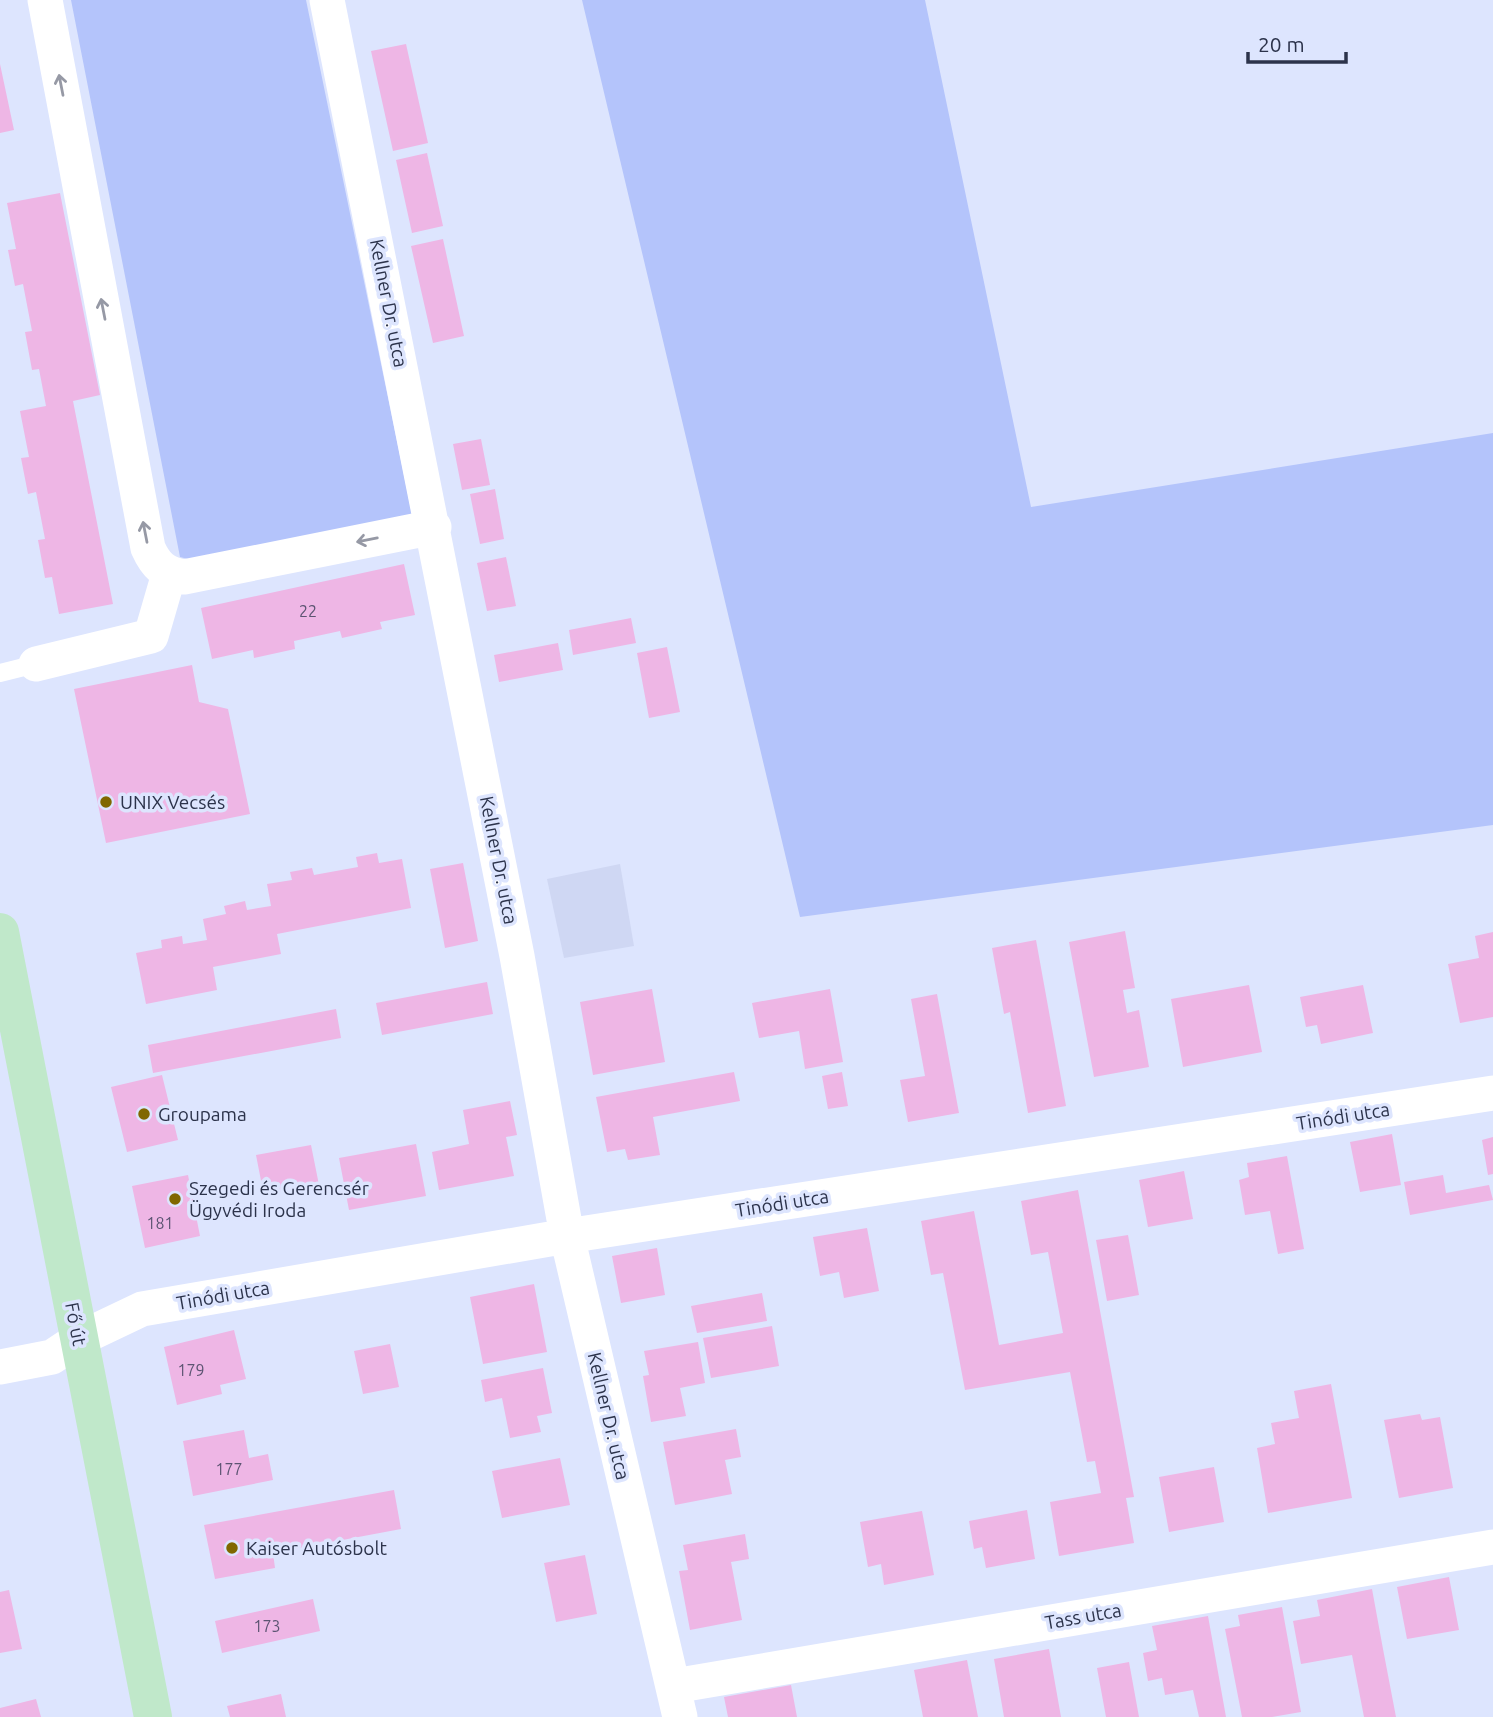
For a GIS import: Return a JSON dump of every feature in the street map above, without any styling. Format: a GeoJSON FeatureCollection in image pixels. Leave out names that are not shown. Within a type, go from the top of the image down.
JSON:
{"type":"FeatureCollection","features":[{"type":"Feature","properties":{"kind":"main road","name":"Fő út"},"geometry":{"type":"LineString","coordinates":[[0,932],[153,1717]]}},
{"type":"Feature","properties":{"kind":"street"},"geometry":{"type":"LineString","coordinates":[[45,0],[148,548],[160,569],[184,577],[434,527]]}},
{"type":"Feature","properties":{"kind":"street","name":"Kellner Dr. utca"},"geometry":{"type":"LineString","coordinates":[[327,0],[434,527],[517,956],[567,1236],[677,1702]]}},
{"type":"Feature","properties":{"kind":"street"},"geometry":{"type":"LineString","coordinates":[[36,664],[151,636],[169,574]]}},
{"type":"Feature","properties":{"kind":"street","name":"Tinódi utca"},"geometry":{"type":"LineString","coordinates":[[0,1367],[52,1357],[79,1339],[142,1309],[567,1236],[1493,1093]]}},
{"type":"Feature","properties":{"kind":"street","name":"Tass utca"},"geometry":{"type":"LineString","coordinates":[[677,1702],[1493,1547]]}},
{"type":"Feature","properties":{"kind":"lane"},"geometry":{"type":"LineString","coordinates":[[0,673],[36,664]]}},
{"type":"Feature","properties":{"kind":"shaded area"},"geometry":{"type":"Polygon","coordinates":[[[71,0],[306,0],[413,519],[200,562],[180,557],[71,0]]]}},
{"type":"Feature","properties":{"kind":"shaded area"},"geometry":{"type":"Polygon","coordinates":[[[582,0],[925,0],[1031,507],[1493,433],[1493,825],[800,917],[582,0]]]}},
{"type":"Feature","properties":{"kind":"shaded area"},"geometry":{"type":"Polygon","coordinates":[[[620,864],[634,946],[564,958],[547,879],[620,864]]]}},
{"type":"Feature","properties":{"kind":"building"},"geometry":{"type":"Polygon","coordinates":[[[406,44],[428,143],[393,151],[371,51],[406,44]]]}},
{"type":"Feature","properties":{"kind":"building"},"geometry":{"type":"Polygon","coordinates":[[[0,64],[14,130],[0,133],[0,64]]]}},
{"type":"Feature","properties":{"kind":"building"},"geometry":{"type":"Polygon","coordinates":[[[427,153],[443,226],[412,233],[396,160],[427,153]]]}},
{"type":"Feature","properties":{"kind":"building"},"geometry":{"type":"Polygon","coordinates":[[[60,193],[100,395],[73,401],[113,604],[59,614],[52,577],[45,578],[38,540],[45,539],[36,492],[28,494],[21,458],[29,457],[20,411],[46,406],[39,369],[32,370],[25,332],[32,331],[23,284],[15,286],[8,250],[16,249],[7,203],[60,193]]]}},
{"type":"Feature","properties":{"kind":"building"},"geometry":{"type":"Polygon","coordinates":[[[443,239],[464,336],[433,343],[411,246],[443,239]]]}},
{"type":"Feature","properties":{"kind":"building"},"geometry":{"type":"Polygon","coordinates":[[[481,439],[490,485],[462,490],[453,444],[481,439]]]}},
{"type":"Feature","properties":{"kind":"building"},"geometry":{"type":"Polygon","coordinates":[[[495,489],[504,539],[480,544],[470,494],[495,489]]]}},
{"type":"Feature","properties":{"kind":"building"},"geometry":{"type":"Polygon","coordinates":[[[506,557],[516,606],[487,611],[477,563],[506,557]]]}},
{"type":"Feature","properties":{"kind":"building"},"geometry":{"type":"Polygon","coordinates":[[[404,564],[415,615],[380,622],[382,629],[342,638],[340,631],[294,641],[295,649],[254,658],[253,650],[212,659],[201,608],[404,564]]]}},
{"type":"Feature","properties":{"kind":"building"},"geometry":{"type":"Polygon","coordinates":[[[631,618],[636,643],[573,655],[569,630],[631,618]]]}},
{"type":"Feature","properties":{"kind":"building"},"geometry":{"type":"Polygon","coordinates":[[[558,643],[563,670],[499,682],[494,655],[558,643]]]}},
{"type":"Feature","properties":{"kind":"building"},"geometry":{"type":"Polygon","coordinates":[[[667,647],[680,712],[649,718],[637,653],[667,647]]]}},
{"type":"Feature","properties":{"kind":"building"},"geometry":{"type":"Polygon","coordinates":[[[192,665],[199,702],[228,709],[250,814],[106,843],[74,689],[192,665]]]}},
{"type":"Feature","properties":{"kind":"building"},"geometry":{"type":"Polygon","coordinates":[[[377,853],[379,863],[402,859],[411,908],[277,934],[281,954],[213,967],[217,990],[146,1004],[136,953],[162,948],[161,940],[182,936],[183,944],[207,940],[203,919],[226,914],[224,906],[245,901],[247,910],[271,906],[267,884],[292,880],[290,872],[312,868],[314,875],[358,867],[356,857],[377,853]]]}},
{"type":"Feature","properties":{"kind":"building"},"geometry":{"type":"Polygon","coordinates":[[[463,863],[478,941],[445,948],[430,869],[463,863]]]}},
{"type":"Feature","properties":{"kind":"building"},"geometry":{"type":"Polygon","coordinates":[[[1125,931],[1135,988],[1123,990],[1127,1013],[1139,1010],[1149,1067],[1094,1077],[1069,942],[1125,931]]]}},
{"type":"Feature","properties":{"kind":"building"},"geometry":{"type":"Polygon","coordinates":[[[1493,932],[1493,1017],[1460,1023],[1448,964],[1479,958],[1475,936],[1493,932]]]}},
{"type":"Feature","properties":{"kind":"building"},"geometry":{"type":"Polygon","coordinates":[[[1036,940],[1066,1106],[1028,1113],[1010,1012],[1004,1014],[992,948],[1036,940]]]}},
{"type":"Feature","properties":{"kind":"building"},"geometry":{"type":"Polygon","coordinates":[[[487,982],[493,1014],[382,1035],[376,1003],[487,982]]]}},
{"type":"Feature","properties":{"kind":"building"},"geometry":{"type":"Polygon","coordinates":[[[1249,985],[1262,1052],[1183,1067],[1171,999],[1249,985]]]}},
{"type":"Feature","properties":{"kind":"building"},"geometry":{"type":"Polygon","coordinates":[[[1363,985],[1373,1033],[1321,1044],[1317,1025],[1306,1027],[1300,997],[1363,985]]]}},
{"type":"Feature","properties":{"kind":"building"},"geometry":{"type":"Polygon","coordinates":[[[652,989],[665,1062],[593,1075],[580,1002],[652,989]]]}},
{"type":"Feature","properties":{"kind":"building"},"geometry":{"type":"Polygon","coordinates":[[[830,989],[843,1062],[805,1069],[799,1031],[759,1038],[752,1003],[830,989]]]}},
{"type":"Feature","properties":{"kind":"building"},"geometry":{"type":"Polygon","coordinates":[[[937,994],[959,1113],[908,1122],[900,1080],[925,1076],[911,999],[937,994]]]}},
{"type":"Feature","properties":{"kind":"building"},"geometry":{"type":"Polygon","coordinates":[[[336,1009],[341,1038],[153,1073],[148,1045],[336,1009]]]}},
{"type":"Feature","properties":{"kind":"building"},"geometry":{"type":"Polygon","coordinates":[[[734,1072],[740,1101],[653,1117],[660,1155],[628,1160],[625,1149],[607,1152],[596,1097],[734,1072]]]}},
{"type":"Feature","properties":{"kind":"building"},"geometry":{"type":"Polygon","coordinates":[[[842,1072],[848,1106],[828,1109],[822,1076],[842,1072]]]}},
{"type":"Feature","properties":{"kind":"building"},"geometry":{"type":"Polygon","coordinates":[[[162,1075],[178,1140],[127,1152],[111,1087],[162,1075]]]}},
{"type":"Feature","properties":{"kind":"building"},"geometry":{"type":"Polygon","coordinates":[[[510,1101],[517,1135],[506,1137],[514,1176],[439,1190],[432,1152],[469,1144],[463,1110],[510,1101]]]}},
{"type":"Feature","properties":{"kind":"building"},"geometry":{"type":"Polygon","coordinates":[[[1392,1134],[1401,1185],[1360,1192],[1350,1142],[1392,1134]]]}},
{"type":"Feature","properties":{"kind":"building"},"geometry":{"type":"Polygon","coordinates":[[[1493,1137],[1493,1174],[1488,1175],[1482,1140],[1493,1137]]]}},
{"type":"Feature","properties":{"kind":"building"},"geometry":{"type":"Polygon","coordinates":[[[416,1144],[426,1196],[349,1210],[339,1158],[416,1144]]]}},
{"type":"Feature","properties":{"kind":"building"},"geometry":{"type":"Polygon","coordinates":[[[311,1145],[319,1185],[264,1196],[256,1155],[311,1145]]]}},
{"type":"Feature","properties":{"kind":"building"},"geometry":{"type":"Polygon","coordinates":[[[1287,1156],[1304,1249],[1278,1254],[1270,1211],[1245,1215],[1239,1180],[1249,1177],[1247,1163],[1287,1156]]]}},
{"type":"Feature","properties":{"kind":"building"},"geometry":{"type":"Polygon","coordinates":[[[1184,1171],[1193,1219],[1148,1227],[1139,1180],[1184,1171]]]}},
{"type":"Feature","properties":{"kind":"building"},"geometry":{"type":"Polygon","coordinates":[[[188,1175],[200,1236],[145,1248],[132,1186],[188,1175]]]}},
{"type":"Feature","properties":{"kind":"building"},"geometry":{"type":"Polygon","coordinates":[[[1443,1175],[1446,1193],[1489,1185],[1493,1200],[1410,1215],[1404,1182],[1443,1175]]]}},
{"type":"Feature","properties":{"kind":"building"},"geometry":{"type":"Polygon","coordinates":[[[1078,1190],[1134,1497],[1126,1498],[1134,1543],[1059,1556],[1050,1502],[1101,1493],[1095,1461],[1087,1462],[1070,1372],[965,1390],[943,1273],[931,1275],[921,1221],[974,1211],[999,1345],[1063,1333],[1048,1252],[1031,1255],[1021,1201],[1078,1190]]]}},
{"type":"Feature","properties":{"kind":"building"},"geometry":{"type":"Polygon","coordinates":[[[867,1228],[879,1291],[844,1298],[839,1272],[820,1276],[813,1237],[867,1228]]]}},
{"type":"Feature","properties":{"kind":"building"},"geometry":{"type":"Polygon","coordinates":[[[1128,1235],[1139,1295],[1107,1301],[1096,1240],[1128,1235]]]}},
{"type":"Feature","properties":{"kind":"building"},"geometry":{"type":"Polygon","coordinates":[[[657,1248],[665,1295],[621,1303],[612,1256],[657,1248]]]}},
{"type":"Feature","properties":{"kind":"building"},"geometry":{"type":"Polygon","coordinates":[[[534,1284],[547,1352],[483,1364],[470,1297],[534,1284]]]}},
{"type":"Feature","properties":{"kind":"building"},"geometry":{"type":"Polygon","coordinates":[[[762,1293],[767,1321],[697,1333],[691,1306],[762,1293]]]}},
{"type":"Feature","properties":{"kind":"building"},"geometry":{"type":"Polygon","coordinates":[[[772,1326],[779,1366],[711,1378],[703,1338],[772,1326]]]}},
{"type":"Feature","properties":{"kind":"building"},"geometry":{"type":"Polygon","coordinates":[[[234,1330],[246,1379],[220,1385],[222,1394],[177,1405],[164,1347],[234,1330]]]}},
{"type":"Feature","properties":{"kind":"building"},"geometry":{"type":"Polygon","coordinates":[[[698,1342],[705,1383],[680,1388],[686,1416],[651,1422],[643,1376],[649,1375],[644,1351],[698,1342]]]}},
{"type":"Feature","properties":{"kind":"building"},"geometry":{"type":"Polygon","coordinates":[[[390,1344],[399,1387],[363,1394],[354,1351],[390,1344]]]}},
{"type":"Feature","properties":{"kind":"building"},"geometry":{"type":"Polygon","coordinates":[[[543,1368],[552,1413],[537,1416],[541,1432],[510,1438],[502,1398],[485,1402],[481,1380],[543,1368]]]}},
{"type":"Feature","properties":{"kind":"building"},"geometry":{"type":"Polygon","coordinates":[[[1331,1384],[1352,1498],[1268,1513],[1257,1448],[1275,1444],[1271,1423],[1299,1418],[1294,1391],[1331,1384]]]}},
{"type":"Feature","properties":{"kind":"building"},"geometry":{"type":"Polygon","coordinates":[[[1420,1414],[1422,1420],[1440,1417],[1453,1488],[1399,1498],[1384,1420],[1420,1414]]]}},
{"type":"Feature","properties":{"kind":"building"},"geometry":{"type":"Polygon","coordinates":[[[736,1429],[741,1457],[725,1460],[732,1494],[675,1505],[663,1442],[736,1429]]]}},
{"type":"Feature","properties":{"kind":"building"},"geometry":{"type":"Polygon","coordinates":[[[244,1430],[249,1458],[268,1454],[273,1480],[193,1496],[183,1441],[244,1430]]]}},
{"type":"Feature","properties":{"kind":"building"},"geometry":{"type":"Polygon","coordinates":[[[560,1458],[570,1505],[502,1518],[492,1471],[560,1458]]]}},
{"type":"Feature","properties":{"kind":"building"},"geometry":{"type":"Polygon","coordinates":[[[1214,1467],[1224,1522],[1169,1532],[1159,1477],[1214,1467]]]}},
{"type":"Feature","properties":{"kind":"building"},"geometry":{"type":"Polygon","coordinates":[[[394,1490],[401,1529],[273,1553],[275,1568],[215,1579],[204,1525],[394,1490]]]}},
{"type":"Feature","properties":{"kind":"building"},"geometry":{"type":"Polygon","coordinates":[[[1027,1510],[1035,1559],[986,1568],[982,1547],[974,1549],[969,1521],[1027,1510]]]}},
{"type":"Feature","properties":{"kind":"building"},"geometry":{"type":"Polygon","coordinates":[[[922,1511],[934,1575],[884,1585],[881,1564],[868,1567],[860,1522],[922,1511]]]}},
{"type":"Feature","properties":{"kind":"building"},"geometry":{"type":"Polygon","coordinates":[[[745,1534],[749,1559],[731,1562],[742,1620],[690,1630],[679,1571],[688,1570],[683,1545],[745,1534]]]}},
{"type":"Feature","properties":{"kind":"building"},"geometry":{"type":"Polygon","coordinates":[[[585,1555],[597,1614],[556,1622],[544,1563],[585,1555]]]}},
{"type":"Feature","properties":{"kind":"building"},"geometry":{"type":"Polygon","coordinates":[[[1449,1577],[1459,1630],[1407,1639],[1397,1587],[1449,1577]]]}},
{"type":"Feature","properties":{"kind":"building"},"geometry":{"type":"Polygon","coordinates":[[[1372,1589],[1396,1717],[1364,1717],[1352,1655],[1301,1664],[1293,1621],[1320,1616],[1317,1600],[1372,1589]]]}},
{"type":"Feature","properties":{"kind":"building"},"geometry":{"type":"Polygon","coordinates":[[[9,1590],[22,1649],[0,1653],[0,1592],[9,1590]]]}},
{"type":"Feature","properties":{"kind":"building"},"geometry":{"type":"Polygon","coordinates":[[[313,1599],[320,1631],[222,1653],[215,1621],[313,1599]]]}},
{"type":"Feature","properties":{"kind":"building"},"geometry":{"type":"Polygon","coordinates":[[[1282,1607],[1301,1712],[1272,1717],[1242,1717],[1225,1629],[1240,1626],[1238,1615],[1282,1607]]]}},
{"type":"Feature","properties":{"kind":"building"},"geometry":{"type":"Polygon","coordinates":[[[1208,1616],[1226,1717],[1199,1717],[1193,1690],[1165,1695],[1162,1678],[1148,1681],[1143,1653],[1157,1650],[1152,1626],[1208,1616]]]}},
{"type":"Feature","properties":{"kind":"building"},"geometry":{"type":"Polygon","coordinates":[[[1049,1649],[1061,1717],[1004,1717],[994,1659],[1049,1649]]]}},
{"type":"Feature","properties":{"kind":"building"},"geometry":{"type":"Polygon","coordinates":[[[967,1660],[978,1717],[923,1717],[914,1670],[967,1660]]]}},
{"type":"Feature","properties":{"kind":"building"},"geometry":{"type":"Polygon","coordinates":[[[1129,1662],[1139,1717],[1106,1717],[1097,1668],[1129,1662]]]}},
{"type":"Feature","properties":{"kind":"building"},"geometry":{"type":"Polygon","coordinates":[[[791,1685],[797,1717],[728,1717],[724,1697],[791,1685]]]}},
{"type":"Feature","properties":{"kind":"building"},"geometry":{"type":"Polygon","coordinates":[[[281,1694],[286,1717],[230,1717],[227,1706],[281,1694]]]}},
{"type":"Feature","properties":{"kind":"building"},"geometry":{"type":"Polygon","coordinates":[[[36,1699],[41,1717],[0,1717],[0,1708],[36,1699]]]}},
{"type":"Feature","properties":{"kind":"place","name":"UNIX Vecsés"},"geometry":{"type":"Point","coordinates":[106,802]}},
{"type":"Feature","properties":{"kind":"place","name":"Groupama"},"geometry":{"type":"Point","coordinates":[144,1114]}},
{"type":"Feature","properties":{"kind":"place","name":"Szegedi és Gerencsér Ügyvédi Iroda"},"geometry":{"type":"Point","coordinates":[175,1199]}},
{"type":"Feature","properties":{"kind":"place","name":"Kaiser Autósbolt"},"geometry":{"type":"Point","coordinates":[232,1548]}}]}
